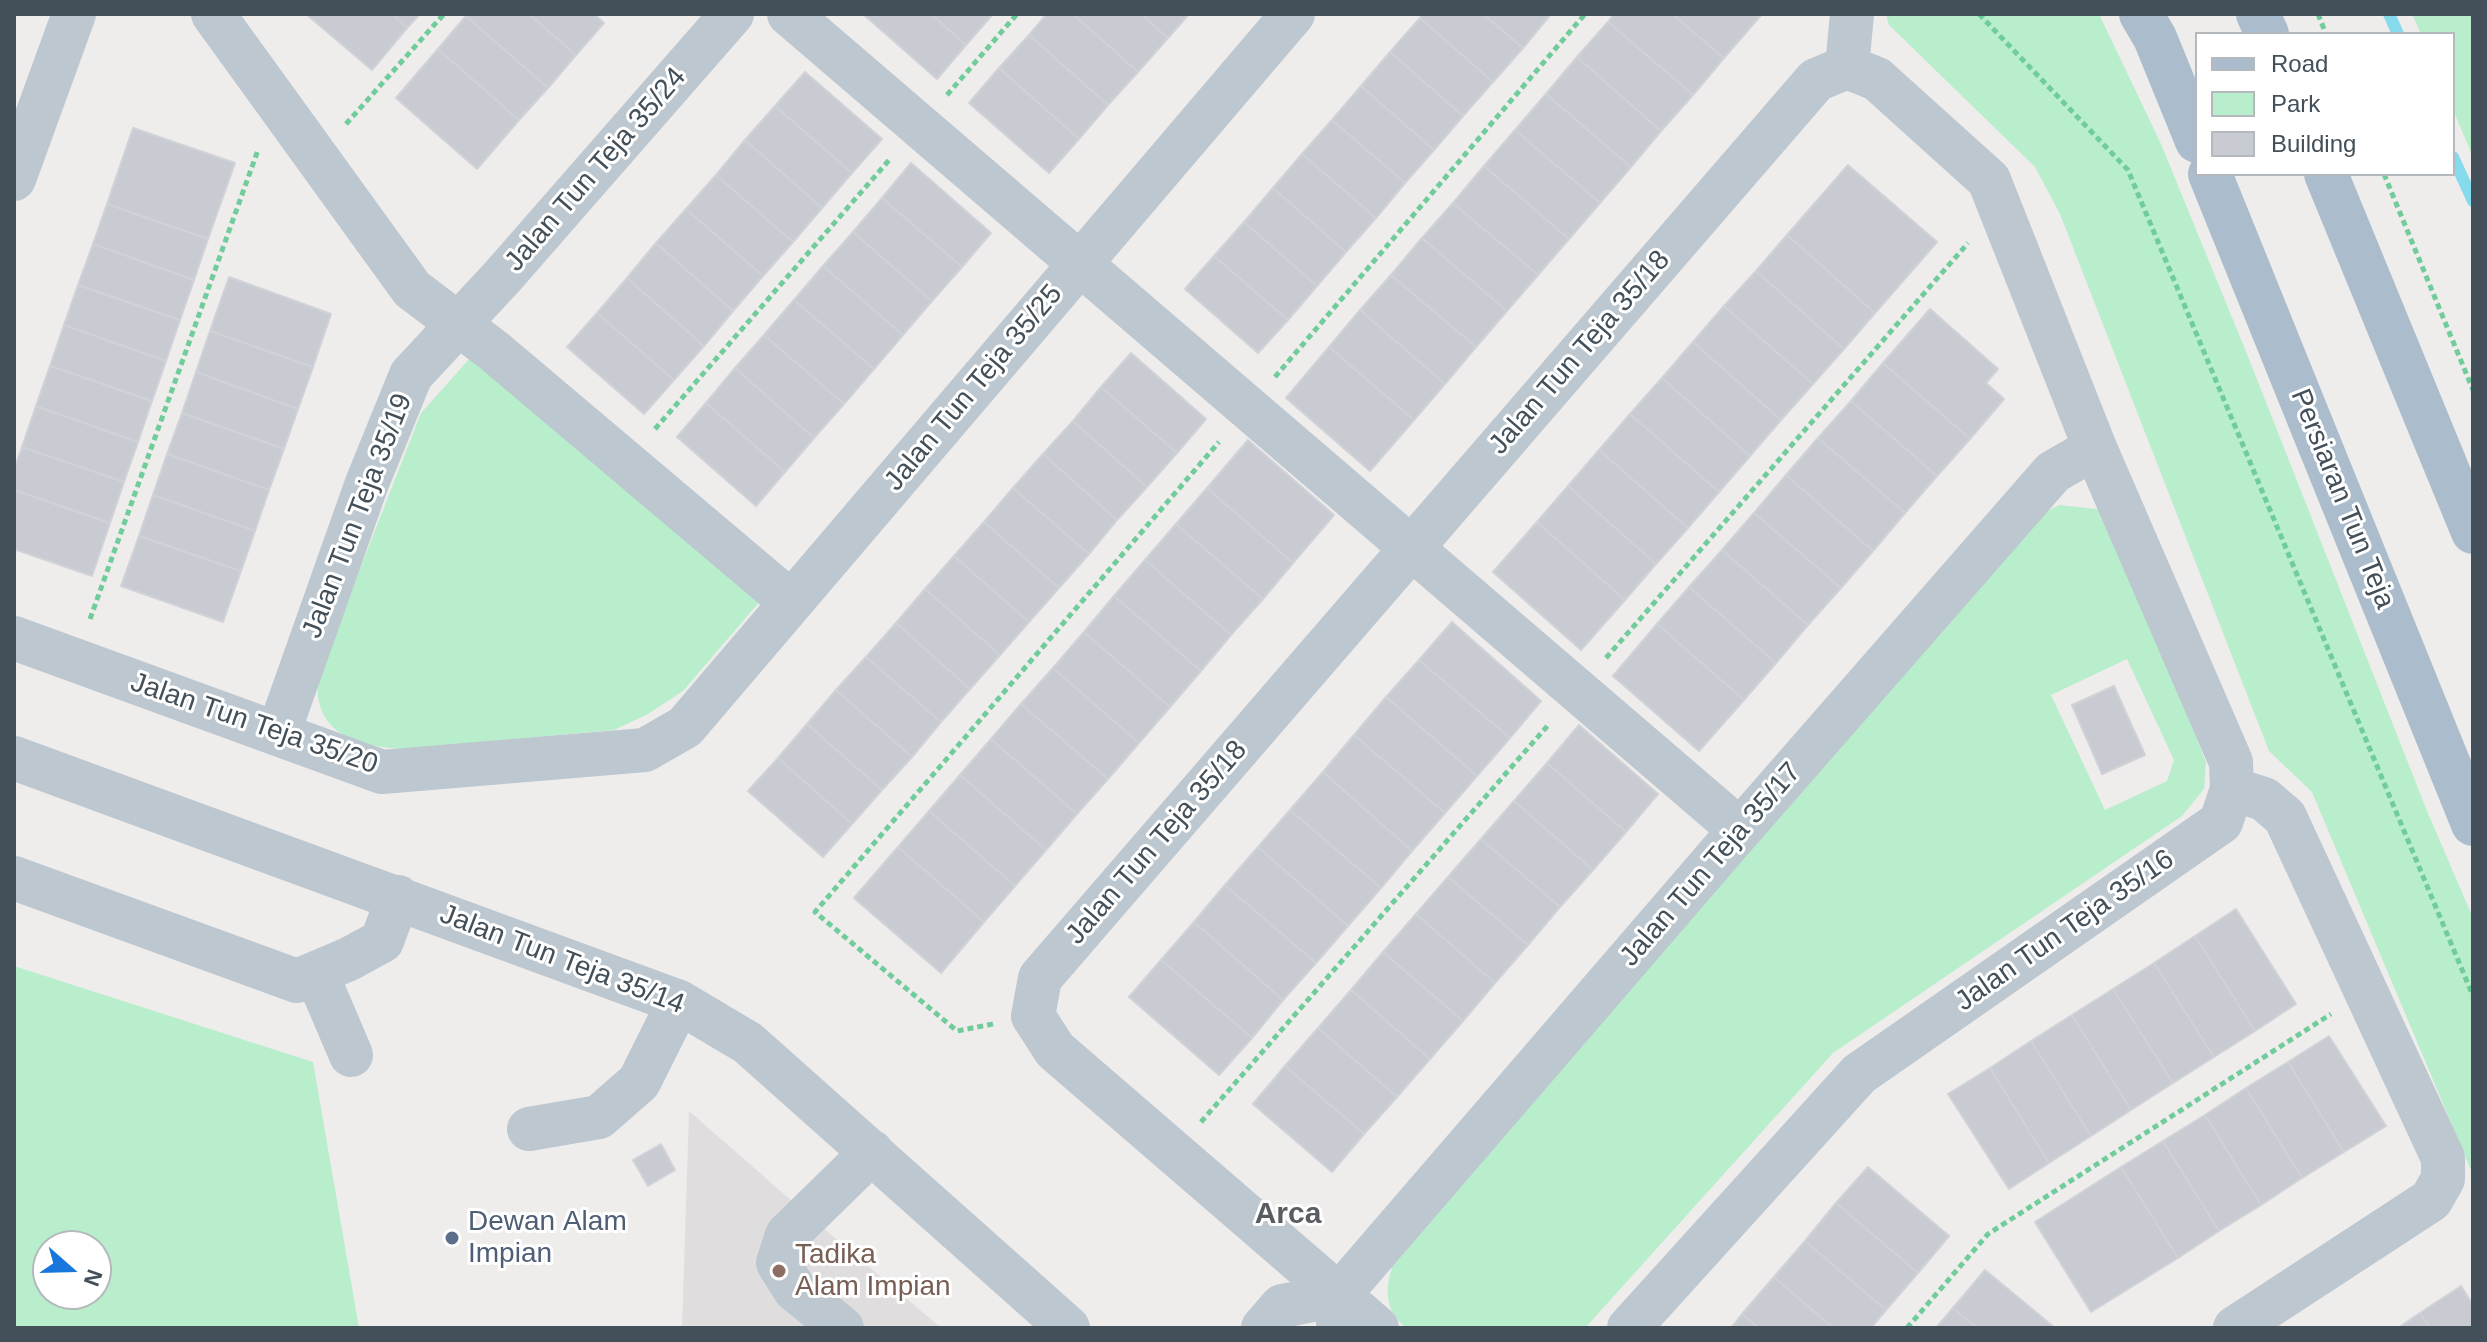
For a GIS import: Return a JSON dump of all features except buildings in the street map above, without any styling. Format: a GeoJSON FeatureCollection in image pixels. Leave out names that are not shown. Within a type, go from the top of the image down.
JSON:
{"type":"FeatureCollection","features":[{"type":"Feature","properties":{"kind":"main road"},"geometry":{"type":"LineString","coordinates":[[2141,14],[2155,38],[2195,136]]}},
{"type":"Feature","properties":{"kind":"main road","name":"Persiaran Tun Teja"},"geometry":{"type":"LineString","coordinates":[[2211,176],[2473,824]]}},
{"type":"Feature","properties":{"kind":"main road"},"geometry":{"type":"LineString","coordinates":[[2327,176],[2473,532]]}},
{"type":"Feature","properties":{"kind":"street"},"geometry":{"type":"LineString","coordinates":[[14,179],[74,14]]}},
{"type":"Feature","properties":{"kind":"street"},"geometry":{"type":"LineString","coordinates":[[213,14],[412,289],[494,351],[791,602]]}},
{"type":"Feature","properties":{"kind":"street","name":"Jalan Tun Teja 35/24"},"geometry":{"type":"LineString","coordinates":[[458,324],[732,14]]}},
{"type":"Feature","properties":{"kind":"street"},"geometry":{"type":"LineString","coordinates":[[789,14],[1740,830]]}},
{"type":"Feature","properties":{"kind":"street","name":"Jalan Tun Teja 35/25"},"geometry":{"type":"LineString","coordinates":[[645,750],[685,727],[1293,14]]}},
{"type":"Feature","properties":{"kind":"street"},"geometry":{"type":"LineString","coordinates":[[1852,14],[1847,67],[1877,79],[1989,180],[2095,448],[2231,762],[2232,789],[2264,799],[2285,817],[2443,1158],[2443,1179],[2431,1200],[2235,1328]]}},
{"type":"Feature","properties":{"kind":"street","name":"Jalan Tun Teja 35/18"},"geometry":{"type":"LineString","coordinates":[[1033,1016],[1040,978],[1816,80],[1847,67]]}},
{"type":"Feature","properties":{"kind":"street","name":"Jalan Tun Teja 35/19"},"geometry":{"type":"LineString","coordinates":[[278,734],[367,483],[411,375],[458,324]]}},
{"type":"Feature","properties":{"kind":"street","name":"Jalan Tun Teja 35/17"},"geometry":{"type":"LineString","coordinates":[[1339,1312],[1740,830],[2053,472],[2095,448]]}},
{"type":"Feature","properties":{"kind":"street","name":"Jalan Tun Teja 35/20"},"geometry":{"type":"LineString","coordinates":[[14,638],[382,772],[645,750]]}},
{"type":"Feature","properties":{"kind":"street","name":"Jalan Tun Teja 35/14"},"geometry":{"type":"LineString","coordinates":[[14,758],[679,1002],[748,1043],[1068,1328]]}},
{"type":"Feature","properties":{"kind":"street","name":"Jalan Tun Teja 35/16"},"geometry":{"type":"LineString","coordinates":[[1629,1328],[1859,1074],[2221,822],[2232,789]]}},
{"type":"Feature","properties":{"kind":"street"},"geometry":{"type":"LineString","coordinates":[[14,878],[297,981],[382,941],[398,897]]}},
{"type":"Feature","properties":{"kind":"street"},"geometry":{"type":"LineString","coordinates":[[316,973],[351,1055]]}},
{"type":"Feature","properties":{"kind":"street"},"geometry":{"type":"LineString","coordinates":[[529,1129],[599,1117],[639,1082],[679,1002]]}},
{"type":"Feature","properties":{"kind":"street"},"geometry":{"type":"LineString","coordinates":[[1033,1016],[1055,1050],[1339,1312]]}},
{"type":"Feature","properties":{"kind":"street"},"geometry":{"type":"LineString","coordinates":[[842,1328],[795,1290],[778,1263],[787,1235],[872,1152]]}},
{"type":"Feature","properties":{"kind":"street"},"geometry":{"type":"LineString","coordinates":[[1263,1328],[1282,1306],[1339,1312],[1377,1328]]}},
{"type":"Feature","properties":{"kind":"path"},"geometry":{"type":"LineString","coordinates":[[338,134],[444,14]]}},
{"type":"Feature","properties":{"kind":"path"},"geometry":{"type":"LineString","coordinates":[[625,463],[1017,14]]}},
{"type":"Feature","properties":{"kind":"path"},"geometry":{"type":"LineString","coordinates":[[1033,1016],[957,1031],[815,912],[1585,14]]}},
{"type":"Feature","properties":{"kind":"path"},"geometry":{"type":"LineString","coordinates":[[1979,14],[2128,170],[2473,996]]}},
{"type":"Feature","properties":{"kind":"path"},"geometry":{"type":"LineString","coordinates":[[87,628],[260,146]]}},
{"type":"Feature","properties":{"kind":"path"},"geometry":{"type":"LineString","coordinates":[[2385,176],[2473,390]]}},
{"type":"Feature","properties":{"kind":"path"},"geometry":{"type":"LineString","coordinates":[[1907,1328],[1988,1234],[2366,992]]}},
{"type":"Feature","properties":{"kind":"shaded area","name":"Tadika Alam Impian"},"geometry":{"type":"Polygon","coordinates":[[[689,1111],[808,1215],[941,1328],[682,1328],[689,1111]]]}},
{"type":"Feature","properties":{"kind":"green space"},"geometry":{"type":"Polygon","coordinates":[[[1886,14],[2099,14],[2161,144],[2427,811],[2473,918],[2473,1175],[2312,792],[2269,751],[2060,214],[2035,167],[1889,25],[1886,14]]]}},
{"type":"Feature","properties":{"kind":"green space"},"geometry":{"type":"Polygon","coordinates":[[[2412,14],[2473,14],[2473,157],[2455,115],[2455,32],[2420,32],[2412,14]]]}},
{"type":"Feature","properties":{"kind":"green space"},"geometry":{"type":"Polygon","coordinates":[[[472,356],[761,600],[683,691],[648,714],[614,730],[403,749],[362,743],[338,731],[322,711],[318,694],[320,671],[421,413],[472,356]]]}},
{"type":"Feature","properties":{"kind":"green space"},"geometry":{"type":"Polygon","coordinates":[[[2059,505],[2097,509],[2116,535],[2206,762],[2204,789],[2182,816],[1833,1053],[1585,1328],[1406,1328],[1394,1314],[1388,1300],[1392,1267],[2036,517],[2059,505]],[[2127,659],[2051,695],[2105,810],[2167,781],[2174,760],[2127,659]]]}},
{"type":"Feature","properties":{"kind":"green space"},"geometry":{"type":"Polygon","coordinates":[[[14,966],[313,1062],[359,1328],[14,1328],[14,966]]]}},
{"type":"Feature","properties":{"kind":"waterway"},"geometry":{"type":"LineString","coordinates":[[2389,14],[2397,32]]}},
{"type":"Feature","properties":{"kind":"waterway"},"geometry":{"type":"LineString","coordinates":[[2455,161],[2473,201]]}},
{"type":"Feature","properties":{"kind":"place","name":"Dewan Alam Impian"},"geometry":{"type":"Point","coordinates":[452,1238]}},
{"type":"Feature","properties":{"kind":"place","name":"Tadika Alam Impian"},"geometry":{"type":"Point","coordinates":[779,1271]}},
{"type":"Feature","properties":{"kind":"district","name":"Arca"},"geometry":{"type":"Point","coordinates":[1288,1215]}}]}
